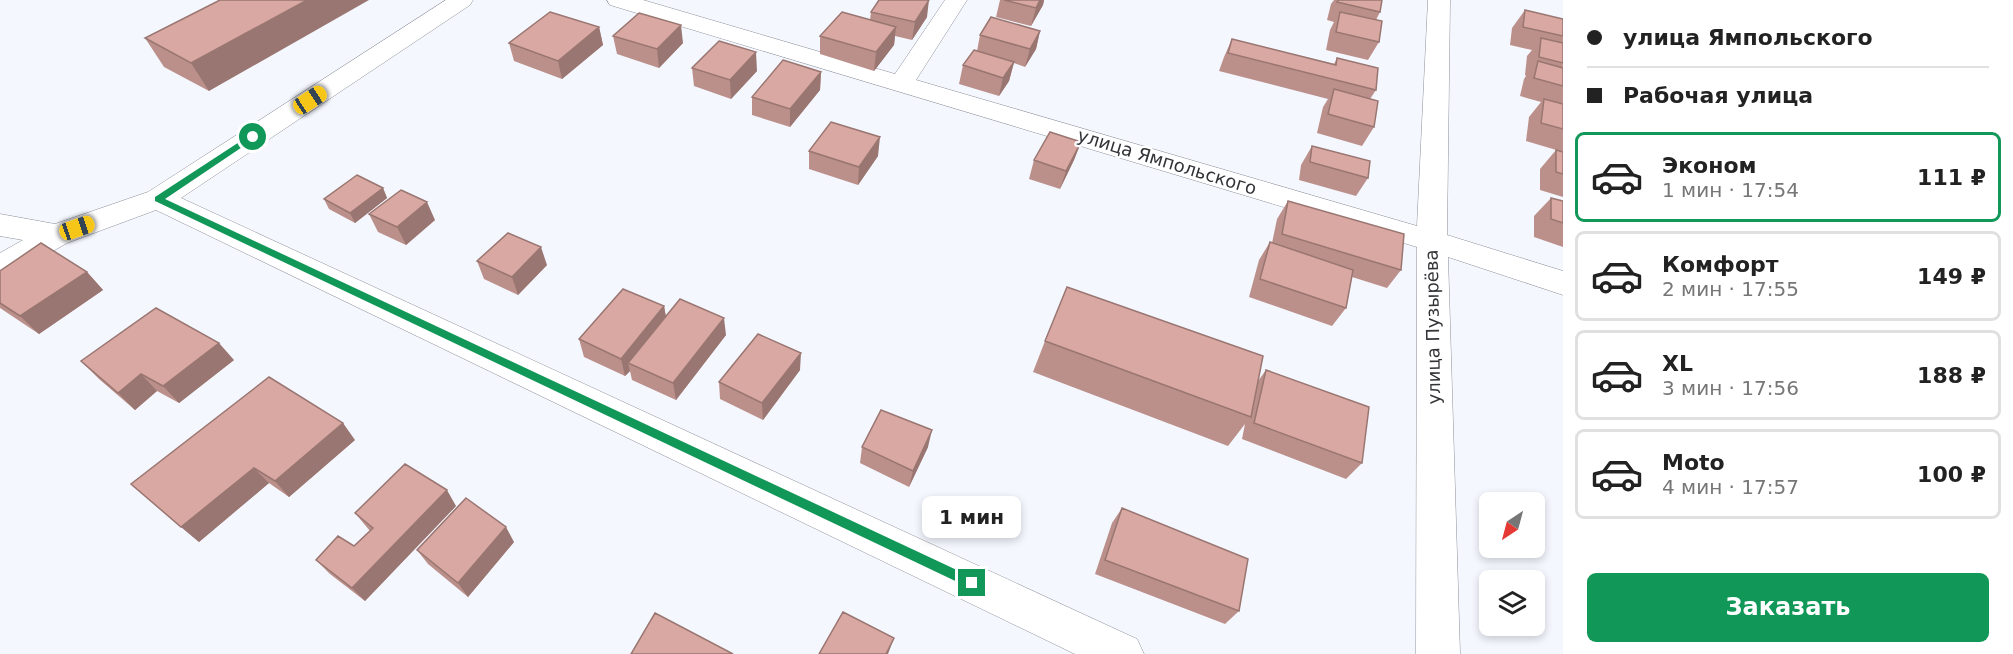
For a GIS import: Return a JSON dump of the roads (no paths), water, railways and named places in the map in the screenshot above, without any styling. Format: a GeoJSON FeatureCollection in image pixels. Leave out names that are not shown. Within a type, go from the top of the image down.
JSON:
{"type":"FeatureCollection","features":[{"type":"Feature","properties":{"kind":"street"},"geometry":{"type":"LineString","coordinates":[[0,267],[56,235],[158,199],[462,0]]}},
{"type":"Feature","properties":{"kind":"street","name":"улица Ямпольского"},"geometry":{"type":"LineString","coordinates":[[618,0],[1432,241],[1563,283]]}},
{"type":"Feature","properties":{"kind":"street"},"geometry":{"type":"LineString","coordinates":[[901,84],[956,0]]}},
{"type":"Feature","properties":{"kind":"street","name":"улица Пузырёва"},"geometry":{"type":"LineString","coordinates":[[1438,654],[1432,241],[1439,0]]}},
{"type":"Feature","properties":{"kind":"street"},"geometry":{"type":"LineString","coordinates":[[158,199],[1122,654]]}},
{"type":"Feature","properties":{"kind":"street"},"geometry":{"type":"LineString","coordinates":[[0,225],[56,235]]}}]}
